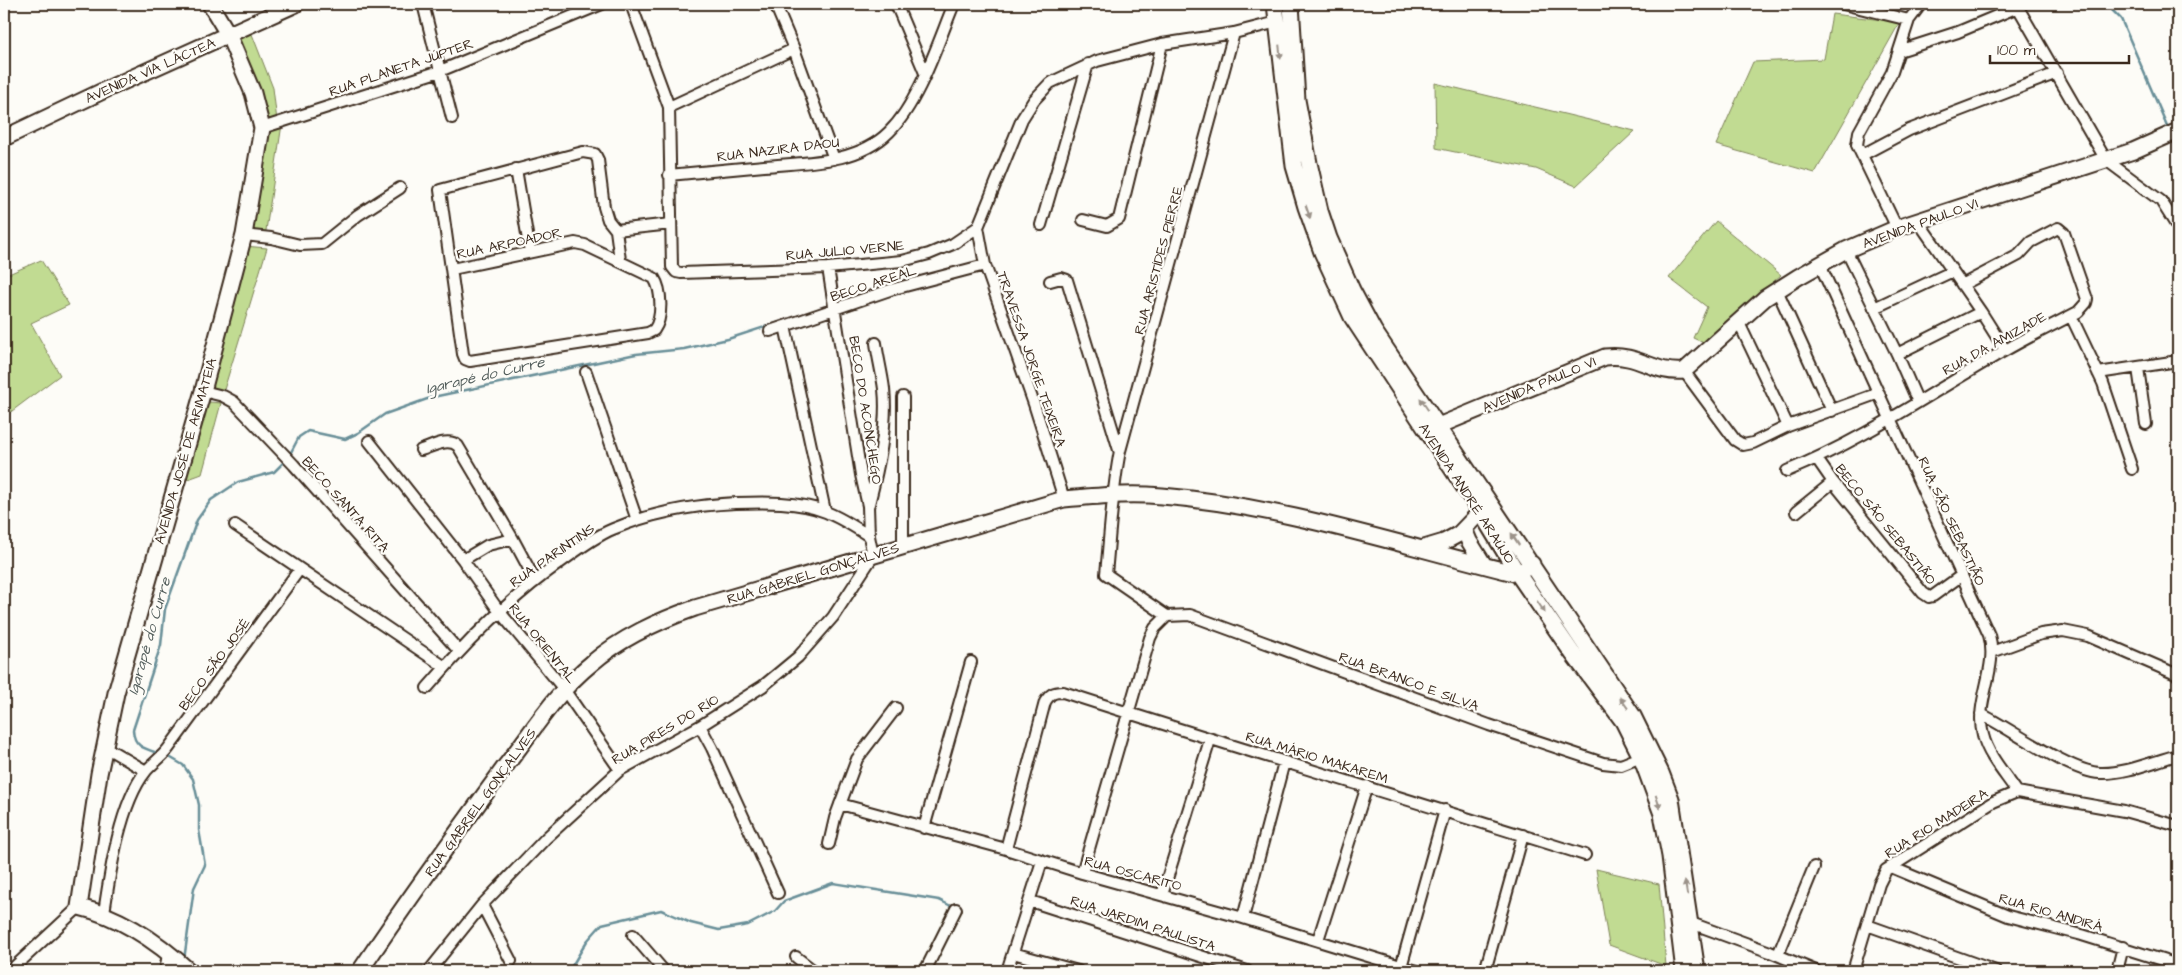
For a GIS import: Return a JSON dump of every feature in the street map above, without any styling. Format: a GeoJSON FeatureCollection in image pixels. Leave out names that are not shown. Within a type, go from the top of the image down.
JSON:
{"type":"FeatureCollection","features":[{"type":"Feature","properties":{"kind":"street","name":"AVENIDA JOSÉ DE ARIMATEIA"},"geometry":{"type":"LineString","coordinates":[[79,906],[105,747],[125,658],[203,391],[244,235],[262,128],[253,93],[228,34],[210,4]]}},
{"type":"Feature","properties":{"kind":"street","name":"AVENIDA VÍA LÁCTEA"},"geometry":{"type":"LineString","coordinates":[[4,138],[296,4]]}},
{"type":"Feature","properties":{"kind":"street"},"geometry":{"type":"LineString","coordinates":[[423,4],[452,118]]}},
{"type":"Feature","properties":{"kind":"street","name":"RUA PLANETA JÚPTER"},"geometry":{"type":"LineString","coordinates":[[262,128],[440,71],[602,4]]}},
{"type":"Feature","properties":{"kind":"street"},"geometry":{"type":"LineString","coordinates":[[616,230],[671,224],[669,107],[631,4]]}},
{"type":"Feature","properties":{"kind":"street"},"geometry":{"type":"LineString","coordinates":[[775,4],[794,49],[834,159]]}},
{"type":"Feature","properties":{"kind":"street"},"geometry":{"type":"LineString","coordinates":[[896,4],[925,73]]}},
{"type":"Feature","properties":{"kind":"street","name":"RUA NAZIRA DAOU"},"geometry":{"type":"LineString","coordinates":[[669,175],[834,159],[867,149],[890,132],[909,105],[925,73],[954,4]]}},
{"type":"Feature","properties":{"kind":"street","name":"AVENIDA ANDRÉ ARAÚJO"},"geometry":{"type":"LineString","coordinates":[[1275,4],[1294,166],[1322,252],[1352,317],[1433,429],[1485,506],[1532,564],[1633,716],[1661,772],[1671,799],[1697,971]]}},
{"type":"Feature","properties":{"kind":"street","name":"AVENIDA ANDRÉ ARAÚJO"},"geometry":{"type":"LineString","coordinates":[[1291,4],[1297,100],[1320,211],[1329,238],[1374,330],[1433,429]]}},
{"type":"Feature","properties":{"kind":"street"},"geometry":{"type":"LineString","coordinates":[[1843,4],[1909,20]]}},
{"type":"Feature","properties":{"kind":"street"},"geometry":{"type":"LineString","coordinates":[[1897,228],[1857,145],[1859,132],[1892,72],[1909,20],[1921,4]]}},
{"type":"Feature","properties":{"kind":"street"},"geometry":{"type":"LineString","coordinates":[[1899,51],[1958,32],[2017,5],[2106,160],[2161,201],[2178,228]]}},
{"type":"Feature","properties":{"kind":"street"},"geometry":{"type":"LineString","coordinates":[[978,227],[1022,119],[1034,100],[1050,83],[1088,64],[1162,44],[1234,33],[1277,22]]}},
{"type":"Feature","properties":{"kind":"street","name":"RUA ARISTÍDES PIERRE"},"geometry":{"type":"LineString","coordinates":[[1167,616],[1106,574],[1114,481],[1120,450],[1234,33]]}},
{"type":"Feature","properties":{"kind":"street"},"geometry":{"type":"LineString","coordinates":[[1083,220],[1107,226],[1119,219],[1162,44]]}},
{"type":"Feature","properties":{"kind":"street"},"geometry":{"type":"LineString","coordinates":[[669,107],[794,49]]}},
{"type":"Feature","properties":{"kind":"street"},"geometry":{"type":"LineString","coordinates":[[1041,225],[1088,64]]}},
{"type":"Feature","properties":{"kind":"street"},"geometry":{"type":"LineString","coordinates":[[1862,155],[1909,130],[2057,74]]}},
{"type":"Feature","properties":{"kind":"street","name":"AVENIDA PAULO VI"},"geometry":{"type":"LineString","coordinates":[[1433,429],[1605,357],[1616,355],[1635,358],[1670,372],[1684,371],[1777,290],[1846,250],[1897,228],[2133,151],[2178,131]]}},
{"type":"Feature","properties":{"kind":"street"},"geometry":{"type":"LineString","coordinates":[[452,269],[440,190],[583,152],[595,154],[598,160],[604,207],[608,220],[616,230],[620,260]]}},
{"type":"Feature","properties":{"kind":"street"},"geometry":{"type":"LineString","coordinates":[[516,169],[530,252]]}},
{"type":"Feature","properties":{"kind":"street"},"geometry":{"type":"LineString","coordinates":[[244,235],[271,238],[300,245],[322,244],[358,215],[400,188]]}},
{"type":"Feature","properties":{"kind":"street"},"geometry":{"type":"LineString","coordinates":[[1918,221],[2005,350]]}},
{"type":"Feature","properties":{"kind":"street","name":"RUA JULIO VERNE"},"geometry":{"type":"LineString","coordinates":[[671,224],[672,267],[673,270],[680,273],[828,268],[902,261],[929,254],[953,244],[978,227]]}},
{"type":"Feature","properties":{"kind":"street","name":"TRAVESSA JORGE TEIXEIRA"},"geometry":{"type":"LineString","coordinates":[[978,227],[985,264],[1034,404],[1064,499]]}},
{"type":"Feature","properties":{"kind":"street","name":"RUA DA AMIZADE"},"geometry":{"type":"LineString","coordinates":[[1890,420],[2005,350],[2078,312],[2087,299],[2064,233],[2060,229],[2054,229],[2031,242],[2018,255],[1962,285]]}},
{"type":"Feature","properties":{"kind":"street","name":"RUA ARPOADOR"},"geometry":{"type":"LineString","coordinates":[[575,243],[596,248],[620,260],[648,273],[658,285],[659,316],[654,330],[648,333],[470,361],[465,359],[452,269],[575,243]]}},
{"type":"Feature","properties":{"kind":"street"},"geometry":{"type":"LineString","coordinates":[[1846,250],[1897,354],[1918,402]]}},
{"type":"Feature","properties":{"kind":"street","name":"BECO AREAL"},"geometry":{"type":"LineString","coordinates":[[770,331],[890,290],[985,264]]}},
{"type":"Feature","properties":{"kind":"street","name":"RUA SÃO SEBASTIÃO"},"geometry":{"type":"LineString","coordinates":[[1820,265],[1989,635],[1992,652],[1981,714],[1983,736],[2017,792]]}},
{"type":"Feature","properties":{"kind":"street","name":"BECO DO ACONCHEGO"},"geometry":{"type":"LineString","coordinates":[[828,268],[861,475],[868,506],[869,536],[873,556]]}},
{"type":"Feature","properties":{"kind":"street"},"geometry":{"type":"LineString","coordinates":[[1874,308],[1951,272]]}},
{"type":"Feature","properties":{"kind":"street"},"geometry":{"type":"LineString","coordinates":[[1050,281],[1061,278],[1068,280],[1120,450]]}},
{"type":"Feature","properties":{"kind":"street"},"geometry":{"type":"LineString","coordinates":[[1777,290],[1832,411]]}},
{"type":"Feature","properties":{"kind":"street"},"geometry":{"type":"LineString","coordinates":[[1897,354],[1981,312]]}},
{"type":"Feature","properties":{"kind":"street"},"geometry":{"type":"LineString","coordinates":[[2071,316],[2098,373],[2132,469]]}},
{"type":"Feature","properties":{"kind":"street"},"geometry":{"type":"LineString","coordinates":[[1739,323],[1788,426]]}},
{"type":"Feature","properties":{"kind":"street"},"geometry":{"type":"LineString","coordinates":[[785,326],[825,511]]}},
{"type":"Feature","properties":{"kind":"street"},"geometry":{"type":"LineString","coordinates":[[868,506],[877,472],[884,410],[884,390],[876,342]]}},
{"type":"Feature","properties":{"kind":"street"},"geometry":{"type":"LineString","coordinates":[[2098,373],[2178,361]]}},
{"type":"Feature","properties":{"kind":"street"},"geometry":{"type":"LineString","coordinates":[[2138,368],[2146,424]]}},
{"type":"Feature","properties":{"kind":"street"},"geometry":{"type":"LineString","coordinates":[[1684,371],[1735,440],[1743,445],[1753,443],[1788,426],[1879,393]]}},
{"type":"Feature","properties":{"kind":"street"},"geometry":{"type":"LineString","coordinates":[[586,372],[637,520]]}},
{"type":"Feature","properties":{"kind":"street","name":"BECO SANTA RITA"},"geometry":{"type":"LineString","coordinates":[[203,391],[224,396],[234,402],[294,465],[459,651]]}},
{"type":"Feature","properties":{"kind":"street"},"geometry":{"type":"LineString","coordinates":[[903,397],[903,546]]}},
{"type":"Feature","properties":{"kind":"street","name":"BECO SÃO SEBASTIÃO"},"geometry":{"type":"LineString","coordinates":[[1787,471],[1817,459],[1890,420]]}},
{"type":"Feature","properties":{"kind":"street","name":"RUA ORIENTAL"},"geometry":{"type":"LineString","coordinates":[[369,441],[464,560],[499,611],[563,688],[620,770]]}},
{"type":"Feature","properties":{"kind":"street"},"geometry":{"type":"LineString","coordinates":[[421,450],[448,442],[454,442],[458,446],[535,580]]}},
{"type":"Feature","properties":{"kind":"street","name":"BECO SÃO SEBASTIÃO"},"geometry":{"type":"LineString","coordinates":[[1817,459],[1833,482],[1926,595],[1933,596],[1962,575]]}},
{"type":"Feature","properties":{"kind":"street"},"geometry":{"type":"LineString","coordinates":[[1796,512],[1833,482]]}},
{"type":"Feature","properties":{"kind":"street","name":"RUA GABRIEL GONÇALVES"},"geometry":{"type":"LineString","coordinates":[[360,971],[563,688],[592,662],[618,643],[657,622],[695,608],[860,568],[873,556],[1064,499],[1114,495],[1161,496],[1270,510],[1424,548],[1518,574]]}},
{"type":"Feature","properties":{"kind":"street","name":"RUA PARINTINS"},"geometry":{"type":"LineString","coordinates":[[427,688],[459,651],[499,611],[535,580],[585,545],[611,530],[637,520],[692,508],[750,502],[795,505],[825,511],[869,536]]}},
{"type":"Feature","properties":{"kind":"street"},"geometry":{"type":"LineString","coordinates":[[1424,548],[1444,542],[1464,529],[1485,506]]}},
{"type":"Feature","properties":{"kind":"street","name":"AVENIDA ANDRÉ ARAÚJO"},"geometry":{"type":"LineString","coordinates":[[1485,506],[1518,574],[1573,654],[1623,721],[1641,756],[1662,814],[1670,856],[1684,971]]}},
{"type":"Feature","properties":{"kind":"street"},"geometry":{"type":"LineString","coordinates":[[235,525],[445,667]]}},
{"type":"Feature","properties":{"kind":"street"},"geometry":{"type":"LineString","coordinates":[[1464,529],[1484,566]]}},
{"type":"Feature","properties":{"kind":"street"},"geometry":{"type":"LineString","coordinates":[[464,560],[488,545],[513,539]]}},
{"type":"Feature","properties":{"kind":"street"},"geometry":{"type":"LineString","coordinates":[[1518,574],[1532,564]]}},
{"type":"Feature","properties":{"kind":"street","name":"RUA PIRES DO RÍO"},"geometry":{"type":"LineString","coordinates":[[429,971],[482,905],[546,838],[620,770],[700,726],[763,686],[798,657],[833,617],[860,568]]}},
{"type":"Feature","properties":{"kind":"street","name":"BECO SÃO JOSÉ"},"geometry":{"type":"LineString","coordinates":[[104,913],[108,882],[122,819],[146,771],[168,749],[299,570]]}},
{"type":"Feature","properties":{"kind":"street","name":"RUA BRANCO E SILVA"},"geometry":{"type":"LineString","coordinates":[[1167,616],[1190,615],[1480,722],[1596,761],[1621,765],[1641,756]]}},
{"type":"Feature","properties":{"kind":"street"},"geometry":{"type":"LineString","coordinates":[[1082,873],[1130,714],[1150,638],[1155,628],[1167,616]]}},
{"type":"Feature","properties":{"kind":"street"},"geometry":{"type":"LineString","coordinates":[[1992,652],[2041,634],[2063,631],[2088,636],[2178,675]]}},
{"type":"Feature","properties":{"kind":"street"},"geometry":{"type":"LineString","coordinates":[[924,828],[970,662]]}},
{"type":"Feature","properties":{"kind":"street","name":"RUA MÁRIO MAKAREM"},"geometry":{"type":"LineString","coordinates":[[1006,849],[1045,702],[1049,695],[1055,692],[1063,692],[1210,740],[1446,810],[1585,855]]}},
{"type":"Feature","properties":{"kind":"street"},"geometry":{"type":"LineString","coordinates":[[829,844],[840,804],[857,760],[896,708]]}},
{"type":"Feature","properties":{"kind":"street"},"geometry":{"type":"LineString","coordinates":[[1981,714],[2072,765],[2100,773],[2124,770],[2178,755]]}},
{"type":"Feature","properties":{"kind":"street"},"geometry":{"type":"LineString","coordinates":[[700,726],[712,748],[778,893]]}},
{"type":"Feature","properties":{"kind":"street"},"geometry":{"type":"LineString","coordinates":[[1162,895],[1210,740]]}},
{"type":"Feature","properties":{"kind":"street"},"geometry":{"type":"LineString","coordinates":[[105,747],[146,771]]}},
{"type":"Feature","properties":{"kind":"street"},"geometry":{"type":"LineString","coordinates":[[1243,918],[1284,762]]}},
{"type":"Feature","properties":{"kind":"street"},"geometry":{"type":"LineString","coordinates":[[1318,940],[1367,786]]}},
{"type":"Feature","properties":{"kind":"street"},"geometry":{"type":"LineString","coordinates":[[2017,792],[2115,809],[2178,826]]}},
{"type":"Feature","properties":{"kind":"street","name":"RUA RIO MADEIRA"},"geometry":{"type":"LineString","coordinates":[[1853,971],[1881,876],[1891,867],[1993,802],[2017,792]]}},
{"type":"Feature","properties":{"kind":"street","name":"RUA OSCARITO"},"geometry":{"type":"LineString","coordinates":[[840,804],[1006,849],[1082,873],[1318,940],[1417,971]]}},
{"type":"Feature","properties":{"kind":"street"},"geometry":{"type":"LineString","coordinates":[[1401,967],[1446,810]]}},
{"type":"Feature","properties":{"kind":"street"},"geometry":{"type":"LineString","coordinates":[[1485,971],[1523,835]]}},
{"type":"Feature","properties":{"kind":"street"},"geometry":{"type":"LineString","coordinates":[[1007,971],[1042,861]]}},
{"type":"Feature","properties":{"kind":"street"},"geometry":{"type":"LineString","coordinates":[[1778,955],[1814,867]]}},
{"type":"Feature","properties":{"kind":"street","name":"RUA RIO ANDIRÁ"},"geometry":{"type":"LineString","coordinates":[[1891,867],[2008,916],[2178,964]]}},
{"type":"Feature","properties":{"kind":"street","name":"RUA JARDIM PAULISTA"},"geometry":{"type":"LineString","coordinates":[[1030,901],[1247,971]]}},
{"type":"Feature","properties":{"kind":"street"},"geometry":{"type":"LineString","coordinates":[[482,905],[511,960]]}},
{"type":"Feature","properties":{"kind":"street"},"geometry":{"type":"LineString","coordinates":[[10,971],[79,906],[104,913],[143,934],[189,971]]}},
{"type":"Feature","properties":{"kind":"street"},"geometry":{"type":"LineString","coordinates":[[925,971],[956,909]]}},
{"type":"Feature","properties":{"kind":"street"},"geometry":{"type":"LineString","coordinates":[[1691,923],[1816,971]]}},
{"type":"Feature","properties":{"kind":"street"},"geometry":{"type":"LineString","coordinates":[[1867,925],[1996,971]]}},
{"type":"Feature","properties":{"kind":"street"},"geometry":{"type":"LineString","coordinates":[[633,936],[664,971]]}},
{"type":"Feature","properties":{"kind":"street"},"geometry":{"type":"LineString","coordinates":[[2117,971],[2122,947]]}},
{"type":"Feature","properties":{"kind":"street"},"geometry":{"type":"LineString","coordinates":[[1013,952],[1078,971]]}},
{"type":"Feature","properties":{"kind":"street"},"geometry":{"type":"LineString","coordinates":[[165,971],[168,954]]}},
{"type":"Feature","properties":{"kind":"street"},"geometry":{"type":"LineString","coordinates":[[796,958],[814,971]]}},
{"type":"Feature","properties":{"kind":"green space"},"geometry":{"type":"Polygon","coordinates":[[[1832,14],[1900,22],[1815,173],[1716,145],[1753,62],[1824,59],[1832,14]]]}},
{"type":"Feature","properties":{"kind":"green space"},"geometry":{"type":"Polygon","coordinates":[[[250,29],[273,88],[277,121],[263,127],[229,38],[250,29]]]}},
{"type":"Feature","properties":{"kind":"green space"},"geometry":{"type":"Polygon","coordinates":[[[1435,83],[1635,131],[1576,186],[1536,169],[1436,148],[1435,83]]]}},
{"type":"Feature","properties":{"kind":"green space"},"geometry":{"type":"Polygon","coordinates":[[[282,124],[265,237],[247,235],[264,129],[282,124]]]}},
{"type":"Feature","properties":{"kind":"green space"},"geometry":{"type":"Polygon","coordinates":[[[1716,221],[1781,275],[1704,343],[1693,338],[1707,307],[1669,278],[1716,221]]]}},
{"type":"Feature","properties":{"kind":"green space"},"geometry":{"type":"Polygon","coordinates":[[[244,246],[267,248],[223,393],[206,388],[244,246]]]}},
{"type":"Feature","properties":{"kind":"green space"},"geometry":{"type":"Polygon","coordinates":[[[41,260],[69,305],[31,323],[60,375],[4,417],[4,276],[41,260]]]}},
{"type":"Feature","properties":{"kind":"green space"},"geometry":{"type":"Polygon","coordinates":[[[209,402],[221,403],[202,474],[183,481],[204,404],[209,402]]]}},
{"type":"Feature","properties":{"kind":"green space"},"geometry":{"type":"Polygon","coordinates":[[[1596,869],[1659,884],[1666,966],[1609,945],[1596,869]]]}},
{"type":"Feature","properties":{"kind":"waterway"},"geometry":{"type":"LineString","coordinates":[[2106,4],[2121,19],[2168,128]]}},
{"type":"Feature","properties":{"kind":"waterway"},"geometry":{"type":"LineString","coordinates":[[2175,143],[2178,150]]}},
{"type":"Feature","properties":{"kind":"waterway","name":"Igarapé do Curre"},"geometry":{"type":"LineString","coordinates":[[289,456],[299,437],[308,431],[345,439],[358,433],[385,414],[433,397],[636,354],[684,349],[728,339],[780,322]]}},
{"type":"Feature","properties":{"kind":"waterway","name":"Igarapé do Curre"},"geometry":{"type":"LineString","coordinates":[[161,754],[138,744],[133,730],[161,645],[165,609],[197,520],[211,500],[238,482],[274,472],[286,460]]}},
{"type":"Feature","properties":{"kind":"waterway","name":"Igarapé do Curre"},"geometry":{"type":"LineString","coordinates":[[166,755],[183,765],[193,779],[199,805],[199,830],[205,865],[194,888],[184,960]]}},
{"type":"Feature","properties":{"kind":"waterway"},"geometry":{"type":"LineString","coordinates":[[569,971],[587,941],[602,924],[661,910],[691,923],[719,930],[748,925],[775,911],[784,901],[833,883],[939,900],[953,907]]}}]}
